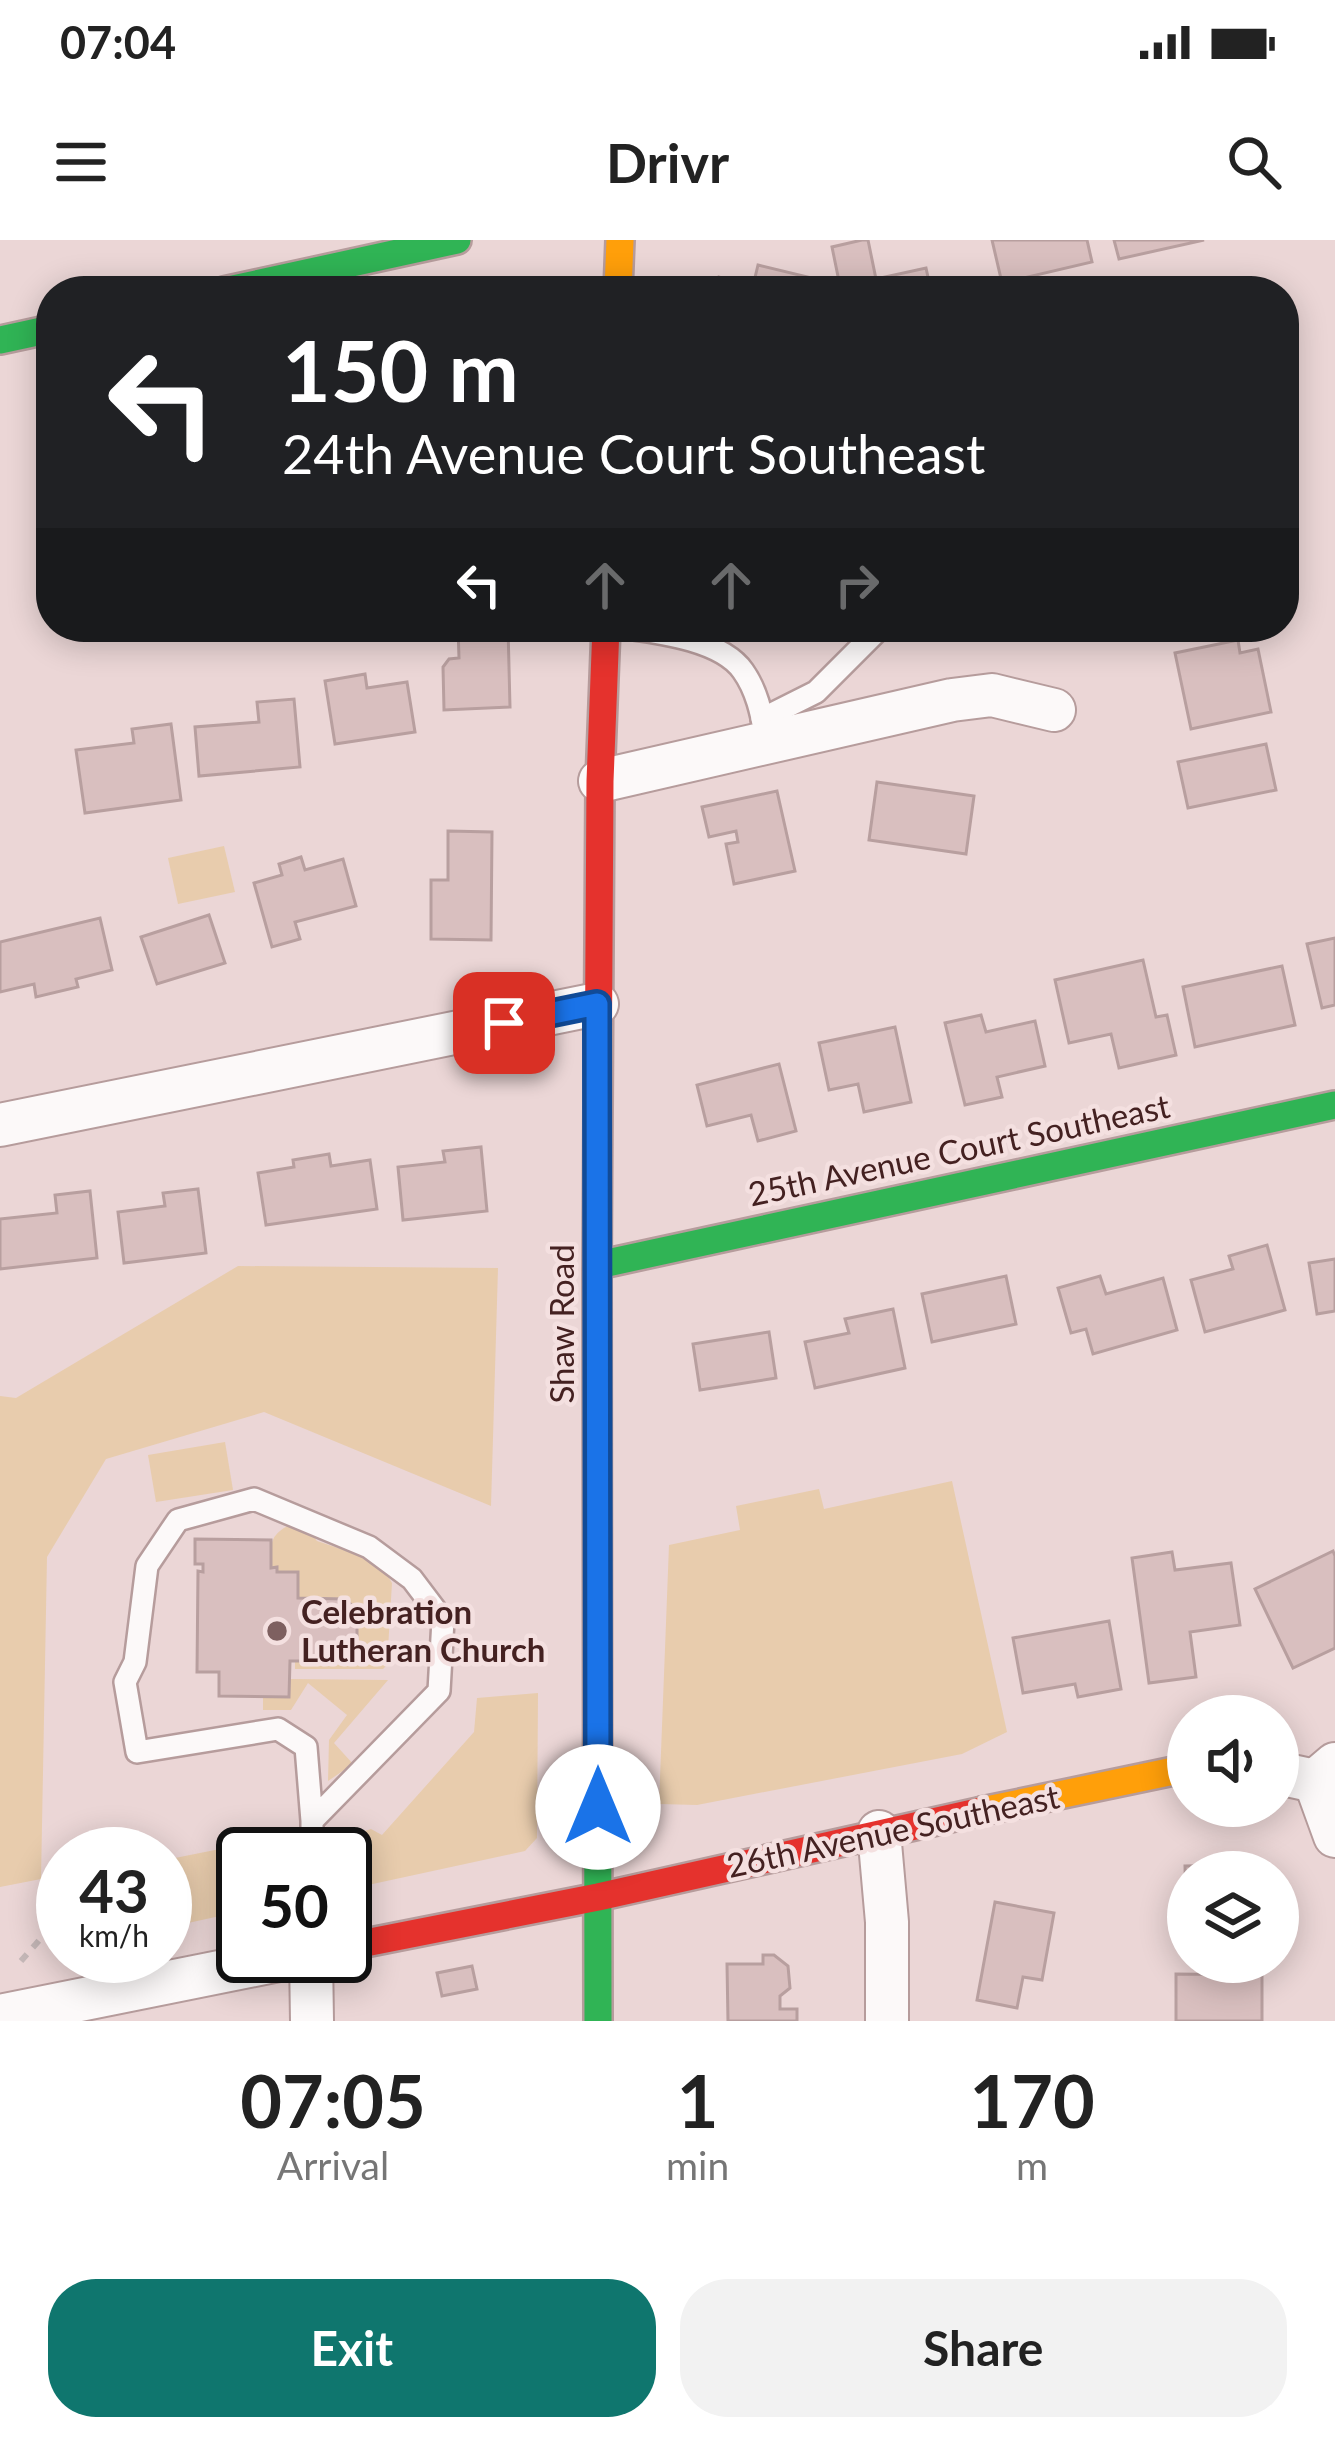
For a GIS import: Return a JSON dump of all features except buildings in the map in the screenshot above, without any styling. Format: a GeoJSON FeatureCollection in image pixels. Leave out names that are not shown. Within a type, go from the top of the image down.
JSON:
{"type":"FeatureCollection","features":[{"type":"Feature","properties":{"kind":"street"},"geometry":{"type":"LineString","coordinates":[[293,276],[457,240]]}},
{"type":"Feature","properties":{"kind":"street"},"geometry":{"type":"LineString","coordinates":[[619,276],[620,240]]}},
{"type":"Feature","properties":{"kind":"street"},"geometry":{"type":"LineString","coordinates":[[0,340],[36,332]]}},
{"type":"Feature","properties":{"kind":"street","name":"Shaw Road"},"geometry":{"type":"LineString","coordinates":[[598,2021],[597,1004],[605,642]]}},
{"type":"Feature","properties":{"kind":"street"},"geometry":{"type":"LineString","coordinates":[[600,781],[765,731],[952,700],[992,695],[1054,710]]}},
{"type":"Feature","properties":{"kind":"street"},"geometry":{"type":"LineString","coordinates":[[0,1125],[597,1004]]}},
{"type":"Feature","properties":{"kind":"street","name":"25th Avenue Court Southeast"},"geometry":{"type":"LineString","coordinates":[[598,1265],[1335,1105]]}},
{"type":"Feature","properties":{"kind":"street","name":"26th Avenue Southeast"},"geometry":{"type":"LineString","coordinates":[[372,1942],[1167,1772]]}},
{"type":"Feature","properties":{"kind":"street"},"geometry":{"type":"LineString","coordinates":[[1310,1773],[1335,1836]]}},
{"type":"Feature","properties":{"kind":"street"},"geometry":{"type":"LineString","coordinates":[[879,1832],[887,1922],[886,2021]]}},
{"type":"Feature","properties":{"kind":"street"},"geometry":{"type":"LineString","coordinates":[[0,2017],[216,1973]]}},
{"type":"Feature","properties":{"kind":"street"},"geometry":{"type":"LineString","coordinates":[[311,1983],[312,2021]]}},
{"type":"Feature","properties":{"kind":"lane"},"geometry":{"type":"LineString","coordinates":[[697,642],[741,666],[760,703],[765,731],[816,692],[866,642]]}},
{"type":"Feature","properties":{"kind":"lane"},"geometry":{"type":"LineString","coordinates":[[312,1821],[439,1691],[443,1620],[412,1580],[369,1547],[254,1499],[178,1520],[147,1566],[135,1662],[124,1682],[137,1752],[278,1729],[305,1748],[312,1827]]}},
{"type":"Feature","properties":{"kind":"path"},"geometry":{"type":"LineString","coordinates":[[21,1960],[36,1943]]}},
{"type":"Feature","properties":{"kind":"shaded area"},"geometry":{"type":"Polygon","coordinates":[[[224,846],[235,892],[178,904],[168,858],[224,846]]]}},
{"type":"Feature","properties":{"kind":"shaded area"},"geometry":{"type":"Polygon","coordinates":[[[238,1266],[498,1268],[491,1506],[264,1412],[106,1459],[47,1557],[42,1827],[36,1827],[36,1880],[0,1887],[0,1396],[16,1398],[238,1266]]]}},
{"type":"Feature","properties":{"kind":"shaded area"},"geometry":{"type":"Polygon","coordinates":[[[225,1442],[233,1490],[156,1502],[148,1455],[225,1442]]]}},
{"type":"Feature","properties":{"kind":"shaded area"},"geometry":{"type":"Polygon","coordinates":[[[952,1481],[1007,1732],[962,1754],[697,1805],[659,1804],[669,1545],[740,1530],[736,1506],[819,1489],[824,1509],[952,1481]]]}},
{"type":"Feature","properties":{"kind":"shaded area"},"geometry":{"type":"Polygon","coordinates":[[[291,1524],[308,1529],[317,1541],[368,1558],[384,1570],[392,1583],[383,1669],[295,1669],[295,1661],[343,1661],[356,1654],[357,1609],[344,1599],[298,1598],[298,1573],[271,1568],[272,1542],[291,1524]]]}},
{"type":"Feature","properties":{"kind":"shaded area"},"geometry":{"type":"Polygon","coordinates":[[[290,1679],[388,1680],[334,1743],[353,1764],[328,1781],[329,1740],[347,1715],[308,1683],[291,1710],[263,1710],[263,1696],[289,1697],[290,1679]]]}},
{"type":"Feature","properties":{"kind":"shaded area"},"geometry":{"type":"Polygon","coordinates":[[[538,1693],[537,1838],[525,1851],[372,1884],[372,1830],[382,1835],[474,1732],[477,1698],[538,1693]]]}},
{"type":"Feature","properties":{"kind":"shaded area"},"geometry":{"type":"Polygon","coordinates":[[[216,1850],[216,1917],[192,1922],[192,1855],[216,1850]]]}},
{"type":"Feature","properties":{"kind":"traffic: fast"},"geometry":{"type":"LineString","coordinates":[[293,276],[457,240]]}},
{"type":"Feature","properties":{"kind":"traffic: fast"},"geometry":{"type":"LineString","coordinates":[[0,340],[36,332]]}},
{"type":"Feature","properties":{"kind":"traffic: fast"},"geometry":{"type":"LineString","coordinates":[[598,1265],[1335,1105]]}},
{"type":"Feature","properties":{"kind":"traffic: fast"},"geometry":{"type":"LineString","coordinates":[[597,1272],[598,2021]]}},
{"type":"Feature","properties":{"kind":"traffic: slow"},"geometry":{"type":"LineString","coordinates":[[619,276],[620,240]]}},
{"type":"Feature","properties":{"kind":"traffic: slow"},"geometry":{"type":"LineString","coordinates":[[982,1811],[1167,1772]]}},
{"type":"Feature","properties":{"kind":"traffic: jam"},"geometry":{"type":"LineString","coordinates":[[597,1272],[605,642]]}},
{"type":"Feature","properties":{"kind":"traffic: jam"},"geometry":{"type":"LineString","coordinates":[[372,1942],[598,1897],[982,1811]]}},
{"type":"Feature","properties":{"kind":"place","name":"Celebration Lutheran Church"},"geometry":{"type":"Point","coordinates":[277,1631]}},
{"type":"Feature","properties":{"kind":"route"},"geometry":{"type":"LineString","coordinates":[[504,1023],[597,1004],[598,1807]]}}]}
